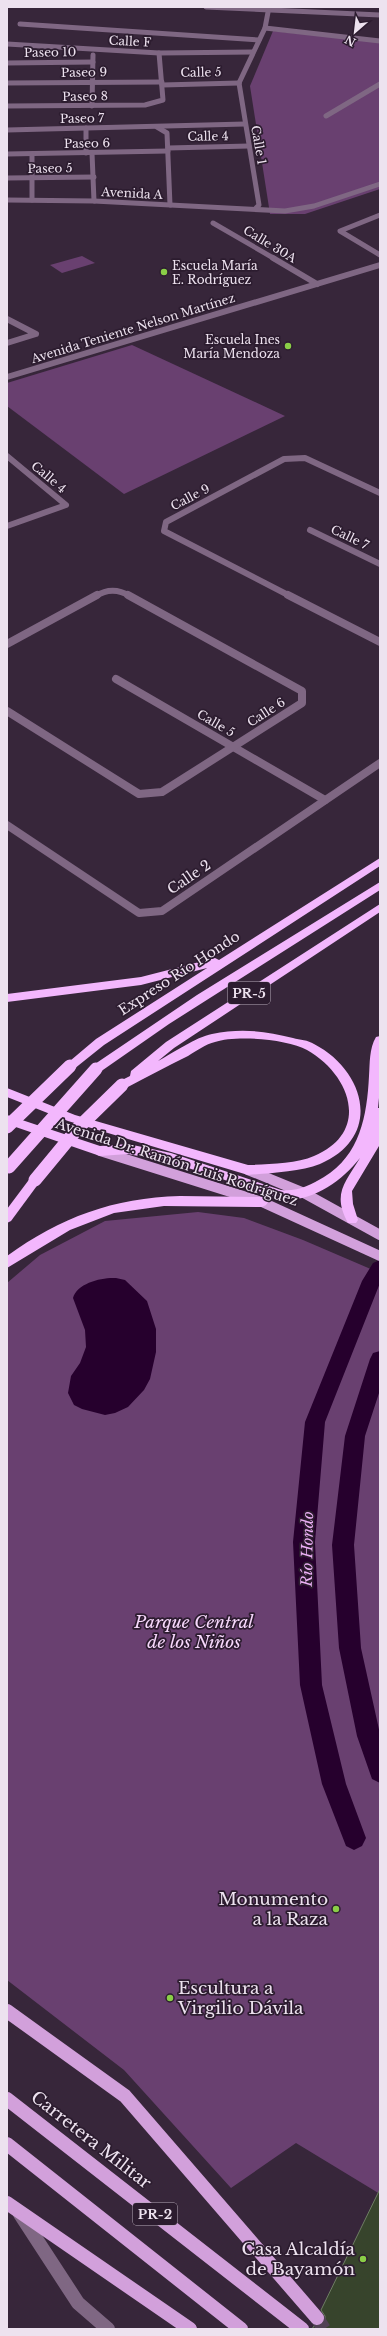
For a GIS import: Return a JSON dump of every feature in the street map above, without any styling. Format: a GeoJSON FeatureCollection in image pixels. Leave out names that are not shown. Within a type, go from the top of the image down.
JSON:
{"type":"FeatureCollection","features":[{"type":"Feature","properties":{"kind":"highway","name":"Expreso Río Hondo"},"geometry":{"type":"LineString","coordinates":[[7,1127],[70,1066],[100,1042],[380,861]]}},
{"type":"Feature","properties":{"kind":"highway"},"geometry":{"type":"LineString","coordinates":[[8,1168],[96,1070],[146,1033],[380,884]]}},
{"type":"Feature","properties":{"kind":"highway","name":"PR-5"},"geometry":{"type":"LineString","coordinates":[[7,1218],[35,1180],[78,1128],[122,1085],[170,1045],[380,907]]}},
{"type":"Feature","properties":{"kind":"highway"},"geometry":{"type":"LineString","coordinates":[[7,998],[141,981],[177,974],[231,957]]}},
{"type":"Feature","properties":{"kind":"highway"},"geometry":{"type":"LineString","coordinates":[[122,1085],[193,1047],[220,1036],[264,1035],[309,1046],[324,1054],[339,1068],[351,1090],[356,1106],[355,1119],[350,1133],[329,1154],[315,1161],[275,1168],[248,1170]]}},
{"type":"Feature","properties":{"kind":"highway"},"geometry":{"type":"LineString","coordinates":[[100,1151],[128,1149],[194,1165],[281,1195],[294,1196],[304,1193],[336,1176],[348,1164],[366,1137],[370,1123],[378,1046],[380,1040]]}},
{"type":"Feature","properties":{"kind":"highway","name":"Avenida Dr. Ramón Luis Rodríguez"},"geometry":{"type":"LineString","coordinates":[[12,1094],[99,1127],[212,1158],[248,1170]]}},
{"type":"Feature","properties":{"kind":"highway"},"geometry":{"type":"LineString","coordinates":[[352,1220],[347,1204],[346,1191],[375,1139],[380,1102]]}},
{"type":"Feature","properties":{"kind":"highway","name":"Avenida Dr. Ramón Luis Rodríguez"},"geometry":{"type":"LineString","coordinates":[[7,1119],[100,1151]]}},
{"type":"Feature","properties":{"kind":"highway"},"geometry":{"type":"LineString","coordinates":[[7,1263],[63,1228],[83,1218],[112,1209],[163,1202],[262,1202]]}},
{"type":"Feature","properties":{"kind":"main road","name":"Avenida Dr. Ramón Luis Rodríguez"},"geometry":{"type":"LineString","coordinates":[[100,1151],[262,1202],[337,1235],[380,1256]]}},
{"type":"Feature","properties":{"kind":"main road","name":"Avenida Dr. Ramón Luis Rodríguez"},"geometry":{"type":"LineString","coordinates":[[248,1170],[304,1193],[380,1235]]}},
{"type":"Feature","properties":{"kind":"main road"},"geometry":{"type":"LineString","coordinates":[[7,2012],[125,2096],[263,2258],[317,2318]]}},
{"type":"Feature","properties":{"kind":"main road","name":"Carretera Militar"},"geometry":{"type":"LineString","coordinates":[[7,2099],[302,2329]]}},
{"type":"Feature","properties":{"kind":"main road","name":"PR-2"},"geometry":{"type":"LineString","coordinates":[[7,2144],[241,2329]]}},
{"type":"Feature","properties":{"kind":"main road"},"geometry":{"type":"LineString","coordinates":[[12,2206],[190,2329]]}},
{"type":"Feature","properties":{"kind":"street"},"geometry":{"type":"LineString","coordinates":[[206,7],[380,15]]}},
{"type":"Feature","properties":{"kind":"street"},"geometry":{"type":"LineString","coordinates":[[239,83],[265,28],[270,9]]}},
{"type":"Feature","properties":{"kind":"street"},"geometry":{"type":"LineString","coordinates":[[20,24],[259,40]]}},
{"type":"Feature","properties":{"kind":"street"},"geometry":{"type":"LineString","coordinates":[[265,28],[380,41]]}},
{"type":"Feature","properties":{"kind":"street","name":"Calle F"},"geometry":{"type":"LineString","coordinates":[[7,44],[159,52],[253,52]]}},
{"type":"Feature","properties":{"kind":"street"},"geometry":{"type":"LineString","coordinates":[[39,46],[39,51]]}},
{"type":"Feature","properties":{"kind":"street"},"geometry":{"type":"LineString","coordinates":[[92,106],[93,49]]}},
{"type":"Feature","properties":{"kind":"street"},"geometry":{"type":"LineString","coordinates":[[159,52],[162,83]]}},
{"type":"Feature","properties":{"kind":"street","name":"Paseo 10"},"geometry":{"type":"LineString","coordinates":[[7,63],[39,60],[93,62]]}},
{"type":"Feature","properties":{"kind":"street","name":"Paseo 9"},"geometry":{"type":"LineString","coordinates":[[7,83],[162,83]]}},
{"type":"Feature","properties":{"kind":"street","name":"Calle 5"},"geometry":{"type":"LineString","coordinates":[[162,83],[239,83]]}},
{"type":"Feature","properties":{"kind":"street","name":"Paseo 8"},"geometry":{"type":"LineString","coordinates":[[7,106],[145,105],[163,100],[162,83]]}},
{"type":"Feature","properties":{"kind":"street","name":"Calle 1"},"geometry":{"type":"LineString","coordinates":[[239,83],[259,205],[256,208]]}},
{"type":"Feature","properties":{"kind":"street"},"geometry":{"type":"LineString","coordinates":[[326,116],[380,84]]}},
{"type":"Feature","properties":{"kind":"street","name":"Paseo 7"},"geometry":{"type":"LineString","coordinates":[[7,130],[246,124]]}},
{"type":"Feature","properties":{"kind":"street"},"geometry":{"type":"LineString","coordinates":[[157,127],[167,133],[170,168],[170,205]]}},
{"type":"Feature","properties":{"kind":"street"},"geometry":{"type":"LineString","coordinates":[[86,128],[86,153]]}},
{"type":"Feature","properties":{"kind":"street","name":"Calle 4"},"geometry":{"type":"LineString","coordinates":[[168,149],[249,146]]}},
{"type":"Feature","properties":{"kind":"street","name":"Paseo 6"},"geometry":{"type":"LineString","coordinates":[[7,154],[92,153],[168,149]]}},
{"type":"Feature","properties":{"kind":"street"},"geometry":{"type":"LineString","coordinates":[[92,153],[94,201]]}},
{"type":"Feature","properties":{"kind":"street"},"geometry":{"type":"LineString","coordinates":[[32,154],[32,200]]}},
{"type":"Feature","properties":{"kind":"street","name":"Paseo 5"},"geometry":{"type":"LineString","coordinates":[[7,178],[94,177]]}},
{"type":"Feature","properties":{"kind":"street","name":"Avenida A"},"geometry":{"type":"LineString","coordinates":[[7,200],[94,201],[247,210],[256,208],[285,211],[314,206],[380,184]]}},
{"type":"Feature","properties":{"kind":"street"},"geometry":{"type":"LineString","coordinates":[[380,216],[340,231],[380,255]]}},
{"type":"Feature","properties":{"kind":"street","name":"Calle 30A"},"geometry":{"type":"LineString","coordinates":[[213,223],[317,284]]}},
{"type":"Feature","properties":{"kind":"street","name":"Avenida Teniente Nelson Martínez"},"geometry":{"type":"LineString","coordinates":[[7,377],[380,265]]}},
{"type":"Feature","properties":{"kind":"street"},"geometry":{"type":"LineString","coordinates":[[7,319],[36,334],[7,343]]}},
{"type":"Feature","properties":{"kind":"street","name":"Calle 4"},"geometry":{"type":"LineString","coordinates":[[7,456],[66,506],[7,526]]}},
{"type":"Feature","properties":{"kind":"street","name":"Calle 9"},"geometry":{"type":"LineString","coordinates":[[380,493],[305,458],[284,459],[166,522],[164,531],[380,642]]}},
{"type":"Feature","properties":{"kind":"street","name":"Calle 7"},"geometry":{"type":"LineString","coordinates":[[310,530],[380,564]]}},
{"type":"Feature","properties":{"kind":"street","name":"Calle 6"},"geometry":{"type":"LineString","coordinates":[[7,644],[106,590],[123,592],[302,691],[302,703],[162,792],[139,794],[7,711]]}},
{"type":"Feature","properties":{"kind":"street","name":"Calle 5"},"geometry":{"type":"LineString","coordinates":[[116,679],[325,800]]}},
{"type":"Feature","properties":{"kind":"street","name":"Calle 2"},"geometry":{"type":"LineString","coordinates":[[7,825],[140,913],[162,911],[380,763]]}},
{"type":"Feature","properties":{"kind":"street"},"geometry":{"type":"LineString","coordinates":[[12,2206],[78,2302],[108,2329]]}},
{"type":"Feature","properties":{"kind":"green space"},"geometry":{"type":"Polygon","coordinates":[[[273,31],[380,42],[380,189],[305,214],[270,214],[250,86],[273,31]]]}},
{"type":"Feature","properties":{"kind":"green space"},"geometry":{"type":"Polygon","coordinates":[[[82,256],[95,263],[62,273],[50,265],[82,256]]]}},
{"type":"Feature","properties":{"kind":"green space"},"geometry":{"type":"Polygon","coordinates":[[[132,345],[285,416],[124,494],[7,406],[7,383],[132,345]]]}},
{"type":"Feature","properties":{"kind":"green space","name":"Parque Central de los Niños"},"geometry":{"type":"Polygon","coordinates":[[[198,1212],[244,1218],[303,1240],[380,1273],[380,2194],[296,2143],[231,2188],[124,2070],[7,1980],[7,1283],[40,1255],[105,1221],[198,1212]]]}},
{"type":"Feature","properties":{"kind":"shaded area"},"geometry":{"type":"Polygon","coordinates":[[[116,1278],[125,1280],[147,1301],[156,1329],[156,1352],[150,1379],[144,1390],[128,1407],[115,1413],[105,1415],[82,1409],[74,1405],[68,1393],[71,1376],[80,1363],[86,1347],[85,1330],[73,1298],[79,1288],[91,1282],[116,1278]]]}},
{"type":"Feature","properties":{"kind":"building","name":"Casa Alcaldía de Bayamón"},"geometry":{"type":"Polygon","coordinates":[[[380,2189],[380,2329],[312,2329],[314,2326],[319,2326],[325,2321],[325,2316],[321,2310],[380,2189]]]}},
{"type":"Feature","properties":{"kind":"waterway","name":"Río Hondo"},"geometry":{"type":"LineString","coordinates":[[354,1838],[334,1784],[311,1685],[304,1542],[315,1422],[371,1281],[380,1268]]}},
{"type":"Feature","properties":{"kind":"waterway","name":"Río Hondo"},"geometry":{"type":"LineString","coordinates":[[380,1359],[355,1436],[343,1545],[350,1648],[369,1736],[380,1771]]}},
{"type":"Feature","properties":{"kind":"tunnel"},"geometry":{"type":"LineString","coordinates":[[317,2318],[324,2329]]}},
{"type":"Feature","properties":{"kind":"place","name":"Escuela María E. Rodríguez"},"geometry":{"type":"Point","coordinates":[164,272]}},
{"type":"Feature","properties":{"kind":"place","name":"Escuela Ines María Mendoza"},"geometry":{"type":"Point","coordinates":[288,346]}},
{"type":"Feature","properties":{"kind":"place","name":"Monumento a la Raza"},"geometry":{"type":"Point","coordinates":[336,1909]}},
{"type":"Feature","properties":{"kind":"place","name":"Escultura a Virgilio Dávila"},"geometry":{"type":"Point","coordinates":[170,1998]}},
{"type":"Feature","properties":{"kind":"place","name":"Casa Alcaldía de Bayamón"},"geometry":{"type":"Point","coordinates":[363,2259]}}]}
